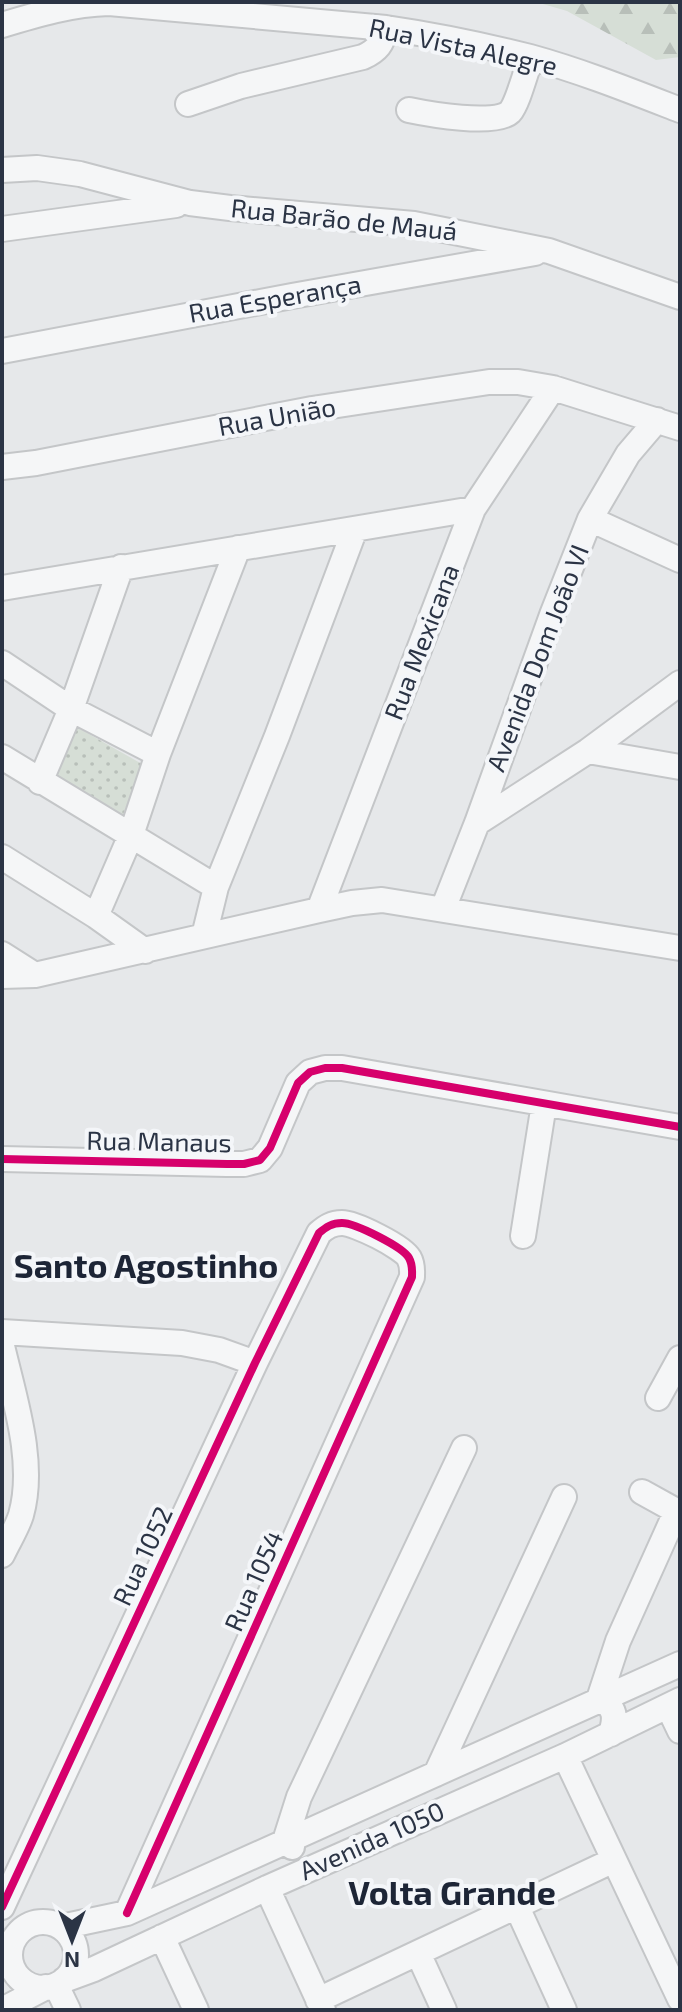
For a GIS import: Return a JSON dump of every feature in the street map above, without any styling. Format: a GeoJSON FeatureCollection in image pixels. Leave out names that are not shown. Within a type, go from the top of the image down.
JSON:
{"type":"FeatureCollection","features":[{"type":"Feature","properties":{"kind":"street","name":"Rua Vista Alegre"},"geometry":{"type":"LineString","coordinates":[[2,25],[50,11],[109,3],[386,28],[531,58],[680,110]]}},
{"type":"Feature","properties":{"kind":"street"},"geometry":{"type":"LineString","coordinates":[[188,104],[241,86],[363,57],[376,52],[386,28]]}},
{"type":"Feature","properties":{"kind":"street"},"geometry":{"type":"LineString","coordinates":[[409,110],[446,118],[507,115],[513,107],[531,58]]}},
{"type":"Feature","properties":{"kind":"street"},"geometry":{"type":"LineString","coordinates":[[2,170],[37,168],[80,174],[190,203]]}},
{"type":"Feature","properties":{"kind":"street"},"geometry":{"type":"LineString","coordinates":[[2,229],[190,203]]}},
{"type":"Feature","properties":{"kind":"street","name":"Rua Barão de Mauá"},"geometry":{"type":"LineString","coordinates":[[190,203],[414,224],[549,251],[680,297]]}},
{"type":"Feature","properties":{"kind":"street","name":"Rua Esperança"},"geometry":{"type":"LineString","coordinates":[[2,351],[549,251]]}},
{"type":"Feature","properties":{"kind":"street","name":"Rua União"},"geometry":{"type":"LineString","coordinates":[[2,467],[312,409],[489,382],[518,382],[553,388],[680,428]]}},
{"type":"Feature","properties":{"kind":"street","name":"Rua Mexicana"},"geometry":{"type":"LineString","coordinates":[[319,910],[473,509],[553,388]]}},
{"type":"Feature","properties":{"kind":"street","name":"Avenida Dom João VI"},"geometry":{"type":"LineString","coordinates":[[443,909],[590,519],[628,454],[657,420]]}},
{"type":"Feature","properties":{"kind":"street"},"geometry":{"type":"LineString","coordinates":[[2,588],[473,509]]}},
{"type":"Feature","properties":{"kind":"street"},"geometry":{"type":"LineString","coordinates":[[590,519],[680,560]]}},
{"type":"Feature","properties":{"kind":"street"},"geometry":{"type":"LineString","coordinates":[[204,936],[216,887],[355,529]]}},
{"type":"Feature","properties":{"kind":"street"},"geometry":{"type":"LineString","coordinates":[[96,916],[131,835],[158,754],[238,548]]}},
{"type":"Feature","properties":{"kind":"street"},"geometry":{"type":"LineString","coordinates":[[40,782],[71,709],[121,567]]}},
{"type":"Feature","properties":{"kind":"street"},"geometry":{"type":"LineString","coordinates":[[2,663],[71,709],[158,754]]}},
{"type":"Feature","properties":{"kind":"street"},"geometry":{"type":"LineString","coordinates":[[477,823],[588,751],[680,683]]}},
{"type":"Feature","properties":{"kind":"street"},"geometry":{"type":"LineString","coordinates":[[588,751],[680,767]]}},
{"type":"Feature","properties":{"kind":"street"},"geometry":{"type":"LineString","coordinates":[[2,757],[216,887]]}},
{"type":"Feature","properties":{"kind":"street"},"geometry":{"type":"LineString","coordinates":[[2,857],[145,951]]}},
{"type":"Feature","properties":{"kind":"street"},"geometry":{"type":"LineString","coordinates":[[2,976],[35,975],[319,910],[382,900],[680,948]]}},
{"type":"Feature","properties":{"kind":"street"},"geometry":{"type":"LineString","coordinates":[[2,954],[35,975]]}},
{"type":"Feature","properties":{"kind":"street","name":"Rua Manaus"},"geometry":{"type":"LineString","coordinates":[[2,1159],[227,1164],[260,1160],[270,1148],[298,1083],[310,1072],[325,1068],[342,1068],[544,1104]]}},
{"type":"Feature","properties":{"kind":"street"},"geometry":{"type":"LineString","coordinates":[[523,1236],[544,1104],[680,1127]]}},
{"type":"Feature","properties":{"kind":"street","name":"Rua 1052"},"geometry":{"type":"LineString","coordinates":[[5,1895],[319,1233],[327,1226],[348,1223],[400,1248],[412,1264]]}},
{"type":"Feature","properties":{"kind":"street","name":"Rua 1054"},"geometry":{"type":"LineString","coordinates":[[127,1913],[412,1277],[412,1264]]}},
{"type":"Feature","properties":{"kind":"street"},"geometry":{"type":"LineString","coordinates":[[2,1332],[182,1343],[219,1350],[255,1363]]}},
{"type":"Feature","properties":{"kind":"street"},"geometry":{"type":"LineString","coordinates":[[2,1346],[23,1442],[27,1477],[21,1515],[2,1555]]}},
{"type":"Feature","properties":{"kind":"street"},"geometry":{"type":"LineString","coordinates":[[658,1398],[680,1358]]}},
{"type":"Feature","properties":{"kind":"street"},"geometry":{"type":"LineString","coordinates":[[295,1875],[297,1856],[285,1841],[293,1814],[464,1448]]}},
{"type":"Feature","properties":{"kind":"street"},"geometry":{"type":"LineString","coordinates":[[611,1734],[615,1713],[611,1706],[599,1699],[618,1641],[678,1513],[642,1492]]}},
{"type":"Feature","properties":{"kind":"street"},"geometry":{"type":"LineString","coordinates":[[436,1774],[564,1497]]}},
{"type":"Feature","properties":{"kind":"street","name":"Avenida 1050"},"geometry":{"type":"LineString","coordinates":[[57,1925],[127,1913],[680,1664]]}},
{"type":"Feature","properties":{"kind":"street"},"geometry":{"type":"LineString","coordinates":[[635,1683],[632,1699],[636,1706],[666,1707],[680,1731]]}},
{"type":"Feature","properties":{"kind":"street","name":"Avenida 1050"},"geometry":{"type":"LineString","coordinates":[[2,2010],[295,1875],[565,1756],[666,1707]]}},
{"type":"Feature","properties":{"kind":"street"},"geometry":{"type":"LineString","coordinates":[[565,1756],[680,1999]]}},
{"type":"Feature","properties":{"kind":"street"},"geometry":{"type":"LineString","coordinates":[[320,1826],[322,1846],[336,1857]]}},
{"type":"Feature","properties":{"kind":"street"},"geometry":{"type":"LineString","coordinates":[[267,1888],[321,2005],[418,1953],[614,1860]]}},
{"type":"Feature","properties":{"kind":"street"},"geometry":{"type":"LineString","coordinates":[[2,1928],[11,1972],[27,1983],[36,1987],[55,1984],[71,1973],[76,1953],[69,1934],[5,1895]]}},
{"type":"Feature","properties":{"kind":"street"},"geometry":{"type":"LineString","coordinates":[[517,1907],[564,2010]]}},
{"type":"Feature","properties":{"kind":"street"},"geometry":{"type":"LineString","coordinates":[[11,1972],[11,1947],[22,1930],[41,1922],[57,1925]]}},
{"type":"Feature","properties":{"kind":"street"},"geometry":{"type":"LineString","coordinates":[[162,1937],[196,2010]]}},
{"type":"Feature","properties":{"kind":"street"},"geometry":{"type":"LineString","coordinates":[[418,1953],[444,2010]]}},
{"type":"Feature","properties":{"kind":"street"},"geometry":{"type":"LineString","coordinates":[[55,1984],[68,2010]]}},
{"type":"Feature","properties":{"kind":"green space"},"geometry":{"type":"Polygon","coordinates":[[[536,2],[680,2],[680,57],[656,60],[567,11],[536,2]]]}},
{"type":"Feature","properties":{"kind":"green space"},"geometry":{"type":"Polygon","coordinates":[[[73,725],[142,764],[123,815],[53,778],[73,725]]]}},
{"type":"Feature","properties":{"kind":"cycle path"},"geometry":{"type":"LineString","coordinates":[[2,1159],[227,1164],[260,1160],[270,1148],[298,1083],[310,1072],[325,1068],[342,1068],[680,1127]]}},
{"type":"Feature","properties":{"kind":"cycle path"},"geometry":{"type":"LineString","coordinates":[[2,1907],[255,1363],[319,1233],[338,1223],[348,1224],[378,1236],[405,1253],[411,1263],[412,1277],[127,1913]]}},
{"type":"Feature","properties":{"kind":"district","name":"Santo Agostinho"},"geometry":{"type":"Point","coordinates":[146,1266]}},
{"type":"Feature","properties":{"kind":"district","name":"Volta Grande"},"geometry":{"type":"Point","coordinates":[452,1893]}}]}
